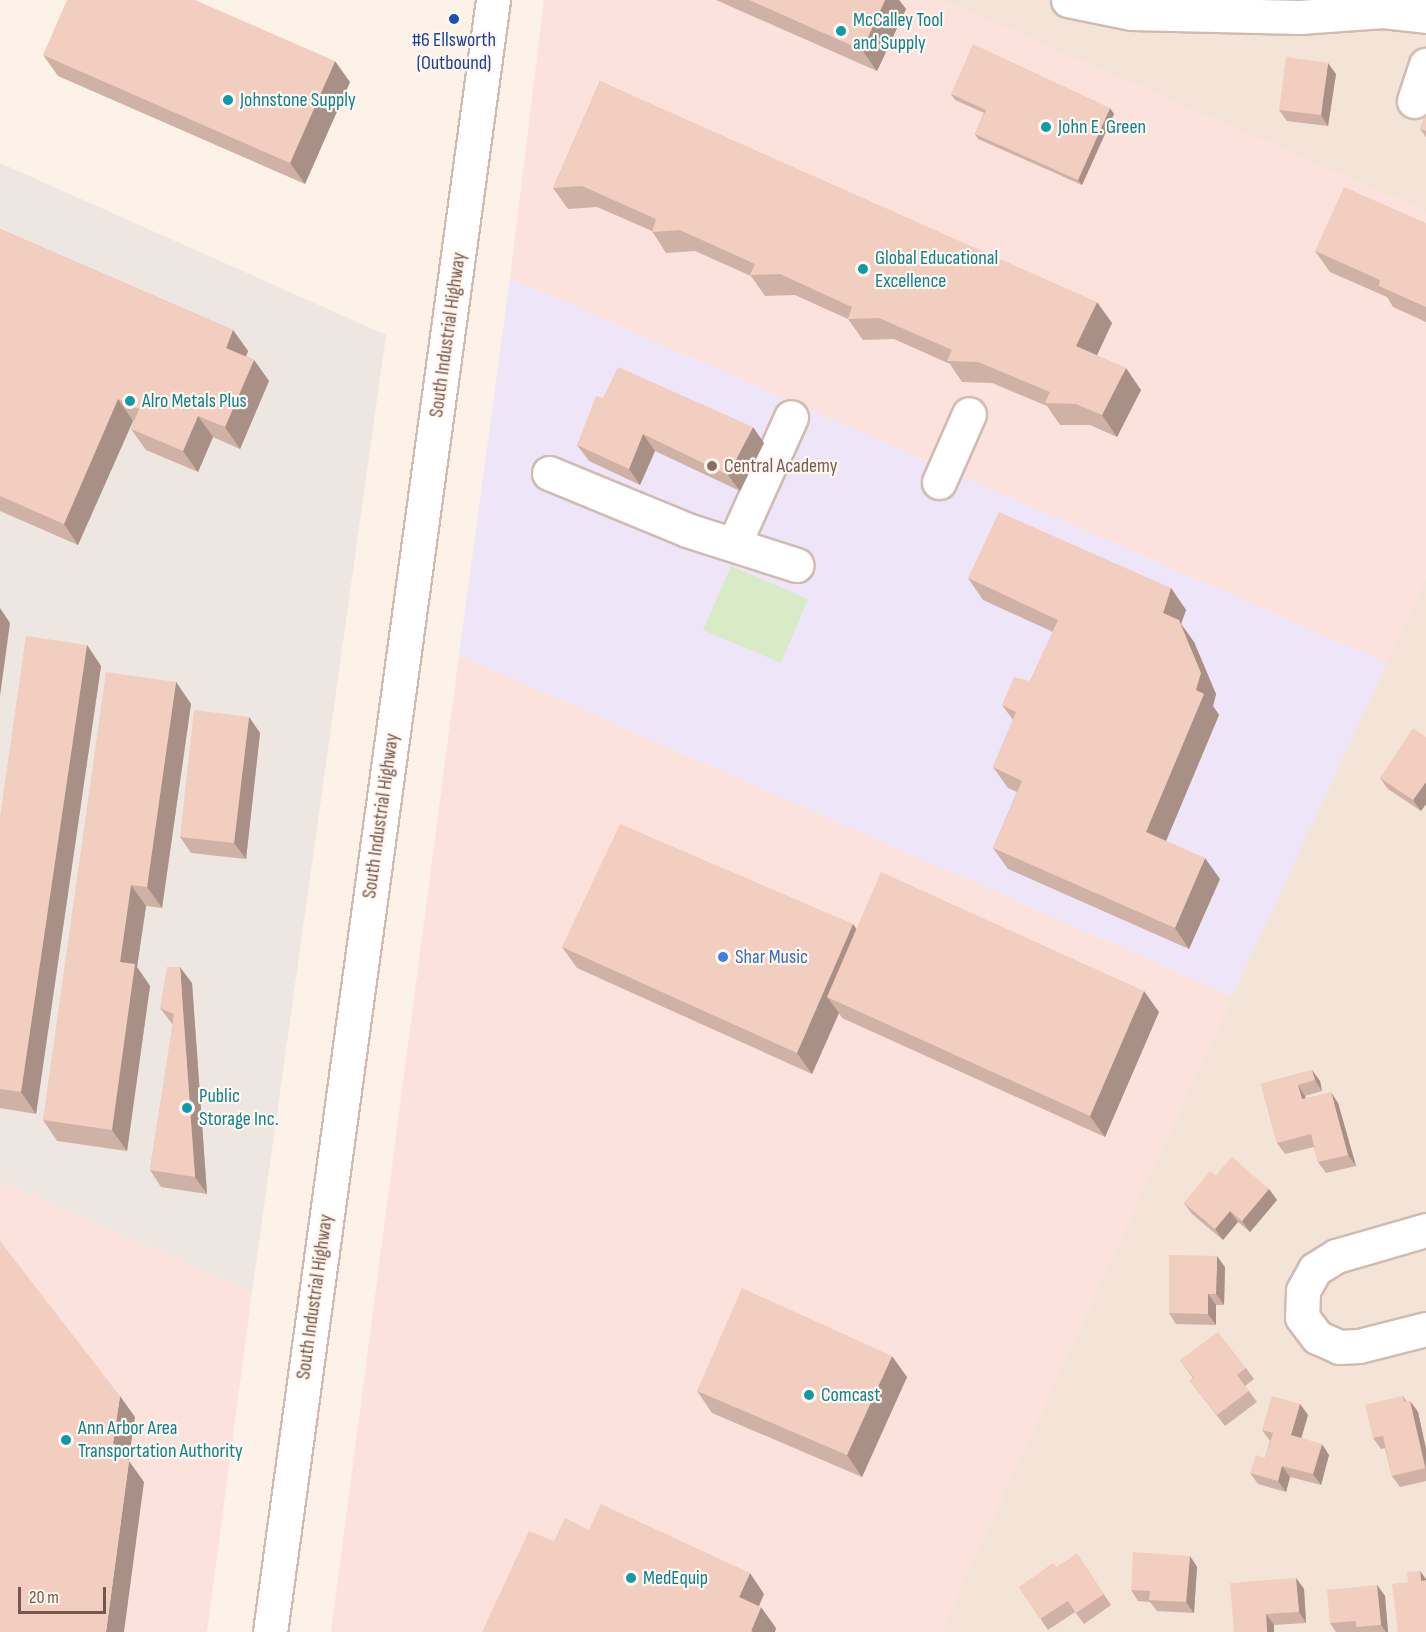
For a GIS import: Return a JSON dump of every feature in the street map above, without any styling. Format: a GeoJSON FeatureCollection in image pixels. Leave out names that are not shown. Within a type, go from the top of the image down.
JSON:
{"type":"FeatureCollection","features":[{"type":"Feature","properties":{"kind":"street","name":"South Industrial Highway"},"geometry":{"type":"LineString","coordinates":[[270,1632],[493,0]]}},
{"type":"Feature","properties":{"kind":"street"},"geometry":{"type":"LineString","coordinates":[[1068,0],[1132,13],[1300,17],[1383,11],[1426,16]]}},
{"type":"Feature","properties":{"kind":"street"},"geometry":{"type":"LineString","coordinates":[[1414,101],[1426,65]]}},
{"type":"Feature","properties":{"kind":"street"},"geometry":{"type":"LineString","coordinates":[[939,482],[969,414]]}},
{"type":"Feature","properties":{"kind":"street"},"geometry":{"type":"LineString","coordinates":[[734,544],[791,417]]}},
{"type":"Feature","properties":{"kind":"street"},"geometry":{"type":"LineString","coordinates":[[549,473],[687,530],[797,565]]}},
{"type":"Feature","properties":{"kind":"street"},"geometry":{"type":"LineString","coordinates":[[1426,1230],[1336,1256],[1315,1269],[1303,1291],[1302,1317],[1317,1337],[1339,1347],[1359,1346],[1426,1329]]}},
{"type":"Feature","properties":{"kind":"shaded area"},"geometry":{"type":"Polygon","coordinates":[[[544,0],[942,0],[1426,212],[1426,578],[1387,663],[510,278],[544,0]]]}},
{"type":"Feature","properties":{"kind":"shaded area"},"geometry":{"type":"Polygon","coordinates":[[[942,0],[1426,0],[1426,212],[942,0]]]}},
{"type":"Feature","properties":{"kind":"shaded area"},"geometry":{"type":"Polygon","coordinates":[[[0,163],[386,335],[252,1292],[0,1181],[0,163]]]}},
{"type":"Feature","properties":{"kind":"shaded area","name":"Central Academy"},"geometry":{"type":"Polygon","coordinates":[[[510,278],[1387,663],[1232,996],[459,655],[510,278]]]}},
{"type":"Feature","properties":{"kind":"shaded area"},"geometry":{"type":"Polygon","coordinates":[[[1426,578],[1426,1632],[940,1632],[1232,996],[1426,578]]]}},
{"type":"Feature","properties":{"kind":"shaded area"},"geometry":{"type":"Polygon","coordinates":[[[459,655],[1232,996],[940,1632],[331,1632],[459,655]]]}},
{"type":"Feature","properties":{"kind":"shaded area"},"geometry":{"type":"Polygon","coordinates":[[[0,1181],[252,1292],[207,1632],[0,1632],[0,1181]]]}},
{"type":"Feature","properties":{"kind":"green space"},"geometry":{"type":"Polygon","coordinates":[[[731,566],[808,599],[781,663],[703,630],[731,566]]]}},
{"type":"Feature","properties":{"kind":"building","name":"Johnstone Supply"},"geometry":{"type":"Polygon","coordinates":[[[67,0],[195,0],[335,61],[290,163],[43,55],[67,0]]]}},
{"type":"Feature","properties":{"kind":"building"},"geometry":{"type":"Polygon","coordinates":[[[749,0],[885,0],[862,50],[749,0]]]}},
{"type":"Feature","properties":{"kind":"building","name":"John E. Green"},"geometry":{"type":"Polygon","coordinates":[[[973,44],[1110,108],[1078,180],[975,134],[986,110],[951,94],[973,44]]]}},
{"type":"Feature","properties":{"kind":"building"},"geometry":{"type":"Polygon","coordinates":[[[1286,57],[1328,63],[1321,115],[1279,110],[1286,57]]]}},
{"type":"Feature","properties":{"kind":"building","name":"Global Educational Excellence"},"geometry":{"type":"Polygon","coordinates":[[[600,81],[1097,302],[1076,346],[1126,368],[1102,415],[1076,404],[1045,403],[1050,392],[978,362],[947,361],[952,350],[879,318],[848,319],[852,307],[780,274],[750,275],[755,264],[680,230],[652,232],[656,219],[582,186],[553,188],[600,81]]]}},
{"type":"Feature","properties":{"kind":"building"},"geometry":{"type":"Polygon","coordinates":[[[1426,114],[1426,131],[1420,129],[1426,114]]]}},
{"type":"Feature","properties":{"kind":"building"},"geometry":{"type":"Polygon","coordinates":[[[1344,187],[1426,223],[1426,307],[1379,286],[1380,280],[1315,251],[1344,187]]]}},
{"type":"Feature","properties":{"kind":"building","name":"Alro Metals Plus"},"geometry":{"type":"Polygon","coordinates":[[[0,229],[233,330],[226,348],[254,360],[225,427],[198,416],[183,451],[131,429],[139,409],[118,399],[64,524],[0,496],[0,229]]]}},
{"type":"Feature","properties":{"kind":"building"},"geometry":{"type":"Polygon","coordinates":[[[618,367],[753,427],[728,475],[643,434],[629,469],[577,445],[596,396],[603,398],[618,367]]]}},
{"type":"Feature","properties":{"kind":"building"},"geometry":{"type":"Polygon","coordinates":[[[999,512],[1171,588],[1163,613],[1179,620],[1201,673],[1196,690],[1204,694],[1146,832],[1205,858],[1175,928],[993,848],[1022,781],[993,767],[1016,712],[1002,705],[1014,677],[1030,681],[1058,620],[968,578],[999,512]]]}},
{"type":"Feature","properties":{"kind":"building"},"geometry":{"type":"Polygon","coordinates":[[[26,636],[87,645],[21,1092],[0,1089],[0,817],[26,636]]]}},
{"type":"Feature","properties":{"kind":"building"},"geometry":{"type":"Polygon","coordinates":[[[106,672],[176,682],[147,887],[131,885],[120,962],[135,964],[112,1130],[43,1120],[106,672]]]}},
{"type":"Feature","properties":{"kind":"building"},"geometry":{"type":"Polygon","coordinates":[[[194,710],[249,717],[234,843],[180,837],[194,710]]]}},
{"type":"Feature","properties":{"kind":"building"},"geometry":{"type":"Polygon","coordinates":[[[1413,728],[1426,737],[1426,782],[1413,800],[1380,778],[1413,728]]]}},
{"type":"Feature","properties":{"kind":"building","name":"Shar Music"},"geometry":{"type":"Polygon","coordinates":[[[620,824],[853,924],[797,1053],[562,947],[620,824]]]}},
{"type":"Feature","properties":{"kind":"building"},"geometry":{"type":"Polygon","coordinates":[[[881,872],[1144,991],[1090,1116],[827,997],[881,872]]]}},
{"type":"Feature","properties":{"kind":"building"},"geometry":{"type":"Polygon","coordinates":[[[167,967],[180,967],[195,1177],[150,1170],[174,1014],[160,1008],[167,967]]]}},
{"type":"Feature","properties":{"kind":"building"},"geometry":{"type":"Polygon","coordinates":[[[1312,1070],[1315,1080],[1298,1085],[1302,1099],[1331,1092],[1348,1155],[1318,1162],[1311,1134],[1277,1143],[1261,1084],[1312,1070]]]}},
{"type":"Feature","properties":{"kind":"building"},"geometry":{"type":"Polygon","coordinates":[[[1232,1157],[1269,1189],[1242,1221],[1230,1211],[1215,1229],[1184,1203],[1210,1171],[1216,1175],[1232,1157]]]}},
{"type":"Feature","properties":{"kind":"building","name":"Ann Arbor Area Transportation Authority"},"geometry":{"type":"Polygon","coordinates":[[[0,1241],[120,1396],[113,1443],[129,1461],[106,1632],[0,1632],[0,1241]]]}},
{"type":"Feature","properties":{"kind":"building"},"geometry":{"type":"Polygon","coordinates":[[[1169,1255],[1217,1256],[1216,1294],[1208,1294],[1208,1314],[1169,1313],[1169,1255]]]}},
{"type":"Feature","properties":{"kind":"building","name":"Comcast"},"geometry":{"type":"Polygon","coordinates":[[[742,1288],[892,1356],[847,1455],[697,1391],[742,1288]]]}},
{"type":"Feature","properties":{"kind":"building"},"geometry":{"type":"Polygon","coordinates":[[[1218,1332],[1246,1368],[1237,1375],[1249,1391],[1217,1415],[1190,1381],[1194,1378],[1180,1360],[1218,1332]]]}},
{"type":"Feature","properties":{"kind":"building"},"geometry":{"type":"Polygon","coordinates":[[[1272,1396],[1300,1404],[1291,1435],[1322,1444],[1313,1474],[1282,1466],[1278,1481],[1250,1473],[1256,1455],[1265,1458],[1273,1433],[1262,1430],[1272,1396]]]}},
{"type":"Feature","properties":{"kind":"building"},"geometry":{"type":"Polygon","coordinates":[[[1403,1396],[1404,1402],[1410,1401],[1425,1468],[1392,1476],[1383,1436],[1373,1438],[1365,1405],[1403,1396]]]}},
{"type":"Feature","properties":{"kind":"building","name":"MedEquip"},"geometry":{"type":"Polygon","coordinates":[[[601,1504],[750,1573],[739,1597],[761,1607],[751,1631],[753,1632],[482,1632],[529,1531],[554,1541],[565,1518],[589,1530],[601,1504]]]}},
{"type":"Feature","properties":{"kind":"building"},"geometry":{"type":"Polygon","coordinates":[[[1133,1552],[1190,1556],[1186,1602],[1149,1600],[1150,1591],[1131,1590],[1133,1552]]]}},
{"type":"Feature","properties":{"kind":"building"},"geometry":{"type":"Polygon","coordinates":[[[1077,1554],[1104,1594],[1076,1613],[1068,1601],[1040,1619],[1019,1587],[1053,1563],[1057,1567],[1077,1554]]]}},
{"type":"Feature","properties":{"kind":"building"},"geometry":{"type":"Polygon","coordinates":[[[1420,1571],[1421,1581],[1426,1580],[1426,1632],[1398,1632],[1392,1584],[1408,1582],[1407,1572],[1420,1571]]]}},
{"type":"Feature","properties":{"kind":"building"},"geometry":{"type":"Polygon","coordinates":[[[1296,1578],[1299,1612],[1266,1614],[1267,1632],[1234,1632],[1230,1583],[1296,1578]]]}},
{"type":"Feature","properties":{"kind":"building"},"geometry":{"type":"Polygon","coordinates":[[[1377,1585],[1381,1625],[1356,1627],[1356,1621],[1330,1623],[1327,1590],[1377,1585]]]}},
{"type":"Feature","properties":{"kind":"place","name":"#6 Ellsworth (Outbound)"},"geometry":{"type":"Point","coordinates":[454,19]}},
{"type":"Feature","properties":{"kind":"place","name":"McCalley Tool and Supply"},"geometry":{"type":"Point","coordinates":[841,31]}},
{"type":"Feature","properties":{"kind":"place","name":"Johnstone Supply"},"geometry":{"type":"Point","coordinates":[228,100]}},
{"type":"Feature","properties":{"kind":"place","name":"John E. Green"},"geometry":{"type":"Point","coordinates":[1046,127]}},
{"type":"Feature","properties":{"kind":"place","name":"Global Educational Excellence"},"geometry":{"type":"Point","coordinates":[863,269]}},
{"type":"Feature","properties":{"kind":"place","name":"Alro Metals Plus"},"geometry":{"type":"Point","coordinates":[130,401]}},
{"type":"Feature","properties":{"kind":"place","name":"Central Academy"},"geometry":{"type":"Point","coordinates":[712,466]}},
{"type":"Feature","properties":{"kind":"place","name":"Shar Music"},"geometry":{"type":"Point","coordinates":[723,957]}},
{"type":"Feature","properties":{"kind":"place","name":"Public Storage Inc."},"geometry":{"type":"Point","coordinates":[187,1108]}},
{"type":"Feature","properties":{"kind":"place","name":"Comcast"},"geometry":{"type":"Point","coordinates":[809,1395]}},
{"type":"Feature","properties":{"kind":"place","name":"Ann Arbor Area Transportation Authority"},"geometry":{"type":"Point","coordinates":[66,1440]}},
{"type":"Feature","properties":{"kind":"place","name":"MedEquip"},"geometry":{"type":"Point","coordinates":[631,1578]}}]}
